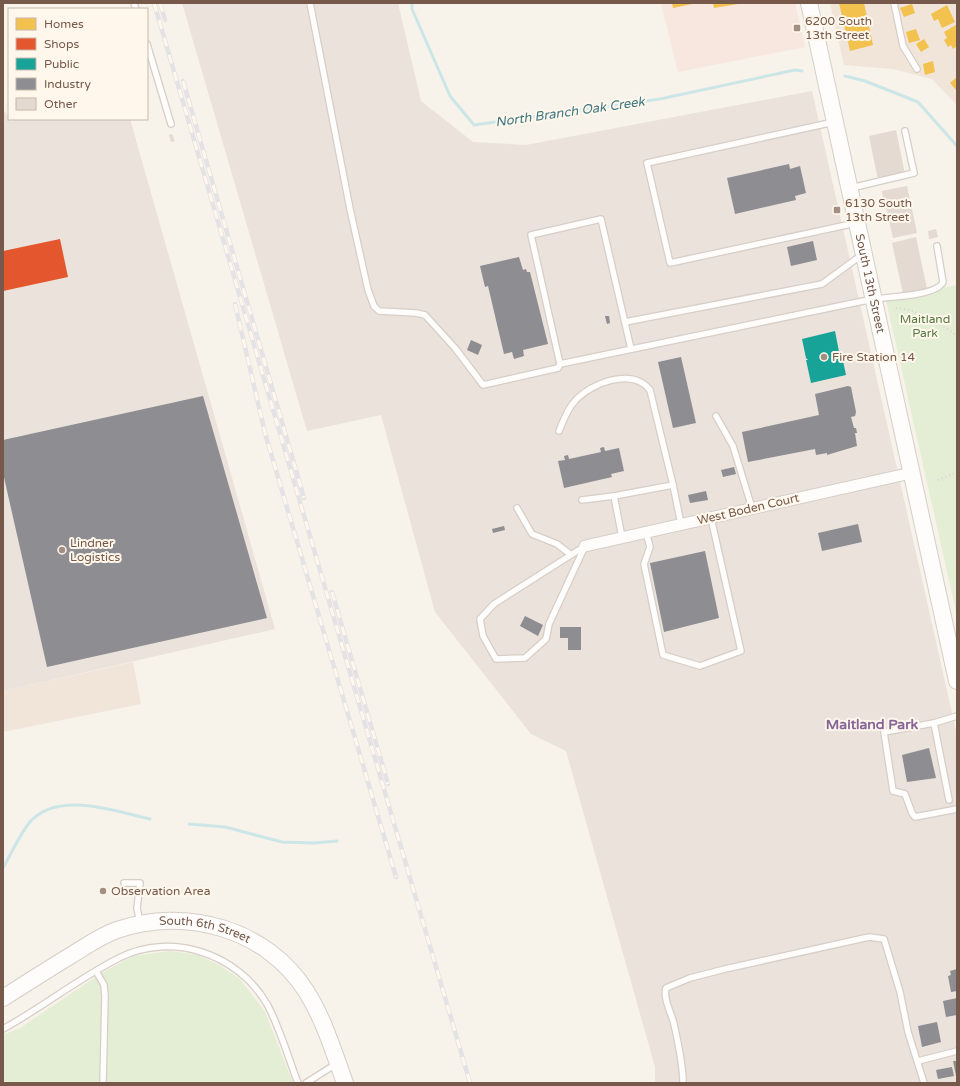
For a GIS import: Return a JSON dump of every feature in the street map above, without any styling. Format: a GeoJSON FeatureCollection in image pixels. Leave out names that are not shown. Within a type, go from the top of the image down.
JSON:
{"type":"FeatureCollection","features":[{"type":"Feature","properties":{"kind":"street","name":"South 13th Street"},"geometry":{"type":"LineString","coordinates":[[809,3],[957,681]]}},
{"type":"Feature","properties":{"kind":"street","name":"West Boden Court"},"geometry":{"type":"LineString","coordinates":[[585,546],[911,473]]}},
{"type":"Feature","properties":{"kind":"street","name":"South 6th Street"},"geometry":{"type":"LineString","coordinates":[[3,998],[94,941],[116,930],[162,920],[199,922],[233,932],[256,943],[275,956],[306,991],[338,1062],[345,1083]]}},
{"type":"Feature","properties":{"kind":"lane"},"geometry":{"type":"LineString","coordinates":[[310,3],[350,209],[368,290],[374,306],[379,311],[416,313],[424,315],[455,348],[483,385],[558,368],[560,364],[873,299],[902,297],[939,288],[943,282],[937,246]]}},
{"type":"Feature","properties":{"kind":"lane"},"geometry":{"type":"LineString","coordinates":[[894,3],[903,46],[917,69]]}},
{"type":"Feature","properties":{"kind":"lane"},"geometry":{"type":"LineString","coordinates":[[148,47],[171,124]]}},
{"type":"Feature","properties":{"kind":"lane"},"geometry":{"type":"LineString","coordinates":[[835,122],[648,163],[670,263],[857,223]]}},
{"type":"Feature","properties":{"kind":"lane"},"geometry":{"type":"LineString","coordinates":[[849,188],[914,173],[906,131]]}},
{"type":"Feature","properties":{"kind":"lane"},"geometry":{"type":"LineString","coordinates":[[560,364],[530,235],[601,219],[631,349]]}},
{"type":"Feature","properties":{"kind":"lane"},"geometry":{"type":"LineString","coordinates":[[625,322],[822,284],[863,254]]}},
{"type":"Feature","properties":{"kind":"lane"},"geometry":{"type":"LineString","coordinates":[[559,431],[574,401],[597,385],[625,379],[647,386],[650,390],[681,524]]}},
{"type":"Feature","properties":{"kind":"lane"},"geometry":{"type":"LineString","coordinates":[[716,416],[733,446],[752,508]]}},
{"type":"Feature","properties":{"kind":"lane"},"geometry":{"type":"LineString","coordinates":[[582,500],[614,496],[673,485]]}},
{"type":"Feature","properties":{"kind":"lane"},"geometry":{"type":"LineString","coordinates":[[614,496],[622,537]]}},
{"type":"Feature","properties":{"kind":"lane"},"geometry":{"type":"LineString","coordinates":[[517,508],[532,534],[557,544],[570,554]]}},
{"type":"Feature","properties":{"kind":"lane"},"geometry":{"type":"LineString","coordinates":[[646,532],[650,546],[644,564],[662,655],[700,666],[741,651],[711,517]]}},
{"type":"Feature","properties":{"kind":"lane"},"geometry":{"type":"LineString","coordinates":[[585,546],[549,624],[546,639],[525,658],[496,659],[483,636],[480,619],[494,604],[570,554],[585,546]]}},
{"type":"Feature","properties":{"kind":"lane"},"geometry":{"type":"LineString","coordinates":[[957,716],[934,724],[884,732],[893,791],[905,794],[915,817],[957,809]]}},
{"type":"Feature","properties":{"kind":"lane"},"geometry":{"type":"LineString","coordinates":[[934,724],[948,800]]}},
{"type":"Feature","properties":{"kind":"lane"},"geometry":{"type":"LineString","coordinates":[[124,883],[140,883],[137,908],[140,924]]}},
{"type":"Feature","properties":{"kind":"lane"},"geometry":{"type":"LineString","coordinates":[[683,1083],[680,1050],[664,994],[666,988],[690,978],[725,969],[869,937],[884,939],[900,992],[908,1032],[924,1083]]}},
{"type":"Feature","properties":{"kind":"lane"},"geometry":{"type":"LineString","coordinates":[[3,1030],[126,955],[158,946],[184,948],[218,958],[247,978],[267,1005],[298,1083]]}},
{"type":"Feature","properties":{"kind":"lane"},"geometry":{"type":"LineString","coordinates":[[96,972],[104,985],[105,996],[103,1083]]}},
{"type":"Feature","properties":{"kind":"lane"},"geometry":{"type":"LineString","coordinates":[[918,1061],[957,1051]]}},
{"type":"Feature","properties":{"kind":"lane"},"geometry":{"type":"LineString","coordinates":[[306,1083],[338,1062]]}},
{"type":"Feature","properties":{"kind":"path"},"geometry":{"type":"LineString","coordinates":[[896,308],[908,309],[926,315],[957,336]]}},
{"type":"Feature","properties":{"kind":"path"},"geometry":{"type":"LineString","coordinates":[[938,480],[957,472]]}},
{"type":"Feature","properties":{"kind":"shaded area"},"geometry":{"type":"Polygon","coordinates":[[[182,3],[398,3],[421,101],[473,142],[526,145],[812,91],[957,735],[957,1083],[655,1083],[655,1067],[566,751],[531,734],[435,612],[381,415],[307,431],[182,3]]]}},
{"type":"Feature","properties":{"kind":"shaded area"},"geometry":{"type":"Polygon","coordinates":[[[661,3],[795,3],[805,47],[678,72],[661,3]]]}},
{"type":"Feature","properties":{"kind":"shaded area"},"geometry":{"type":"Polygon","coordinates":[[[830,3],[957,3],[957,105],[932,79],[893,69],[844,65],[830,3]]]}},
{"type":"Feature","properties":{"kind":"shaded area"},"geometry":{"type":"Polygon","coordinates":[[[3,109],[8,116],[8,120],[11,121],[130,120],[275,629],[3,691],[3,109]]]}},
{"type":"Feature","properties":{"kind":"shaded area"},"geometry":{"type":"Polygon","coordinates":[[[133,662],[141,704],[3,732],[3,691],[133,662]]]}},
{"type":"Feature","properties":{"kind":"green space","name":"Maitland Park"},"geometry":{"type":"Polygon","coordinates":[[[957,285],[957,616],[886,300],[957,285]]]}},
{"type":"Feature","properties":{"kind":"green space"},"geometry":{"type":"Polygon","coordinates":[[[170,951],[198,955],[219,965],[240,979],[265,1012],[293,1083],[3,1083],[3,1035],[20,1028],[103,972],[134,956],[170,951]]]}},
{"type":"Feature","properties":{"kind":"building: Homes"},"geometry":{"type":"Polygon","coordinates":[[[672,3],[692,3],[692,4],[673,8],[672,3]]]}},
{"type":"Feature","properties":{"kind":"building: Homes"},"geometry":{"type":"Polygon","coordinates":[[[713,3],[738,3],[738,4],[714,8],[713,3]]]}},
{"type":"Feature","properties":{"kind":"building: Homes"},"geometry":{"type":"Polygon","coordinates":[[[839,3],[864,3],[873,45],[850,51],[839,3]]]}},
{"type":"Feature","properties":{"kind":"building: Homes"},"geometry":{"type":"Polygon","coordinates":[[[912,4],[915,13],[904,17],[900,8],[912,4]]]}},
{"type":"Feature","properties":{"kind":"building: Homes"},"geometry":{"type":"Polygon","coordinates":[[[947,5],[955,22],[942,28],[938,19],[934,21],[931,14],[947,5]]]}},
{"type":"Feature","properties":{"kind":"building: Homes"},"geometry":{"type":"Polygon","coordinates":[[[956,25],[957,46],[953,49],[951,45],[948,47],[944,40],[947,38],[944,32],[956,25]]]}},
{"type":"Feature","properties":{"kind":"building: Homes"},"geometry":{"type":"Polygon","coordinates":[[[916,29],[920,40],[909,43],[906,32],[916,29]]]}},
{"type":"Feature","properties":{"kind":"building: Homes"},"geometry":{"type":"Polygon","coordinates":[[[924,39],[929,47],[921,52],[916,44],[924,39]]]}},
{"type":"Feature","properties":{"kind":"building: Homes"},"geometry":{"type":"Polygon","coordinates":[[[933,61],[935,72],[925,75],[923,64],[933,61]]]}},
{"type":"Feature","properties":{"kind":"building: Homes"},"geometry":{"type":"Polygon","coordinates":[[[957,77],[957,91],[950,83],[957,77]]]}},
{"type":"Feature","properties":{"kind":"building: Shops"},"geometry":{"type":"Polygon","coordinates":[[[60,239],[68,277],[3,291],[3,251],[60,239]]]}},
{"type":"Feature","properties":{"kind":"building: Public","name":"Fire Station 14"},"geometry":{"type":"Polygon","coordinates":[[[835,331],[840,357],[842,356],[846,375],[811,383],[806,360],[808,360],[806,358],[802,339],[835,331]]]}},
{"type":"Feature","properties":{"kind":"building: Industry"},"geometry":{"type":"Polygon","coordinates":[[[789,164],[790,169],[800,166],[806,193],[795,196],[796,200],[735,214],[727,178],[789,164]]]}},
{"type":"Feature","properties":{"kind":"building: Industry"},"geometry":{"type":"Polygon","coordinates":[[[813,241],[817,260],[791,266],[787,247],[813,241]]]}},
{"type":"Feature","properties":{"kind":"building: Industry"},"geometry":{"type":"Polygon","coordinates":[[[519,257],[523,270],[526,269],[527,272],[530,272],[548,344],[523,350],[524,356],[514,359],[512,352],[504,354],[488,286],[485,287],[480,266],[519,257]]]}},
{"type":"Feature","properties":{"kind":"building: Industry"},"geometry":{"type":"Polygon","coordinates":[[[605,316],[609,316],[610,323],[607,324],[605,316]]]}},
{"type":"Feature","properties":{"kind":"building: Industry"},"geometry":{"type":"Polygon","coordinates":[[[471,340],[482,345],[478,355],[467,350],[471,340]]]}},
{"type":"Feature","properties":{"kind":"building: Industry"},"geometry":{"type":"Polygon","coordinates":[[[681,357],[696,423],[673,428],[658,362],[681,357]]]}},
{"type":"Feature","properties":{"kind":"building: Industry"},"geometry":{"type":"Polygon","coordinates":[[[848,386],[851,387],[856,412],[855,416],[851,417],[854,428],[856,428],[857,433],[855,433],[857,446],[827,455],[827,453],[816,455],[815,449],[748,462],[742,432],[819,415],[815,394],[848,386]]]}},
{"type":"Feature","properties":{"kind":"building: Industry"},"geometry":{"type":"Polygon","coordinates":[[[203,396],[267,618],[47,667],[3,473],[3,440],[203,396]]]}},
{"type":"Feature","properties":{"kind":"building: Industry"},"geometry":{"type":"Polygon","coordinates":[[[604,447],[605,451],[619,448],[624,471],[611,474],[612,477],[564,488],[558,461],[565,460],[564,456],[568,455],[569,459],[601,452],[600,448],[604,447]]]}},
{"type":"Feature","properties":{"kind":"building: Industry"},"geometry":{"type":"Polygon","coordinates":[[[734,467],[736,474],[723,477],[721,470],[734,467]]]}},
{"type":"Feature","properties":{"kind":"building: Industry"},"geometry":{"type":"Polygon","coordinates":[[[706,491],[708,500],[690,503],[688,495],[706,491]]]}},
{"type":"Feature","properties":{"kind":"building: Industry"},"geometry":{"type":"Polygon","coordinates":[[[858,524],[862,542],[822,551],[818,533],[858,524]]]}},
{"type":"Feature","properties":{"kind":"building: Industry"},"geometry":{"type":"Polygon","coordinates":[[[504,526],[505,530],[493,533],[492,529],[504,526]]]}},
{"type":"Feature","properties":{"kind":"building: Industry"},"geometry":{"type":"Polygon","coordinates":[[[705,551],[719,618],[664,632],[650,563],[705,551]]]}},
{"type":"Feature","properties":{"kind":"building: Industry"},"geometry":{"type":"Polygon","coordinates":[[[525,616],[543,625],[538,636],[520,626],[525,616]]]}},
{"type":"Feature","properties":{"kind":"building: Industry"},"geometry":{"type":"Polygon","coordinates":[[[560,627],[581,627],[581,650],[568,650],[568,638],[560,638],[560,627]]]}},
{"type":"Feature","properties":{"kind":"building: Industry"},"geometry":{"type":"Polygon","coordinates":[[[929,748],[936,778],[907,782],[902,755],[929,748]]]}},
{"type":"Feature","properties":{"kind":"building: Industry"},"geometry":{"type":"Polygon","coordinates":[[[957,969],[957,991],[951,992],[948,976],[951,975],[950,971],[957,969]]]}},
{"type":"Feature","properties":{"kind":"building: Industry"},"geometry":{"type":"Polygon","coordinates":[[[957,998],[957,1015],[946,1017],[943,1001],[957,998]]]}},
{"type":"Feature","properties":{"kind":"building: Industry"},"geometry":{"type":"Polygon","coordinates":[[[937,1022],[941,1042],[922,1047],[918,1026],[937,1022]]]}},
{"type":"Feature","properties":{"kind":"building: Industry"},"geometry":{"type":"Polygon","coordinates":[[[953,1061],[957,1061],[957,1076],[956,1076],[953,1061]]]}},
{"type":"Feature","properties":{"kind":"building: Industry"},"geometry":{"type":"Polygon","coordinates":[[[952,1067],[954,1076],[938,1079],[936,1070],[952,1067]]]}},
{"type":"Feature","properties":{"kind":"building: Other"},"geometry":{"type":"Polygon","coordinates":[[[896,130],[905,174],[878,180],[869,136],[896,130]]]}},
{"type":"Feature","properties":{"kind":"building: Other"},"geometry":{"type":"Polygon","coordinates":[[[172,134],[175,141],[171,142],[169,135],[172,134]]]}},
{"type":"Feature","properties":{"kind":"building: Other"},"geometry":{"type":"Polygon","coordinates":[[[907,186],[917,233],[893,238],[886,208],[884,209],[882,191],[907,186]]]}},
{"type":"Feature","properties":{"kind":"building: Other"},"geometry":{"type":"Polygon","coordinates":[[[936,229],[938,237],[929,239],[928,231],[936,229]]]}},
{"type":"Feature","properties":{"kind":"building: Other"},"geometry":{"type":"Polygon","coordinates":[[[916,237],[927,289],[903,294],[892,243],[916,237]]]}},
{"type":"Feature","properties":{"kind":"waterway","name":"North Branch Oak Creek"},"geometry":{"type":"LineString","coordinates":[[412,3],[412,9],[450,96],[474,125],[660,99],[795,70],[802,71]]}},
{"type":"Feature","properties":{"kind":"waterway","name":"North Branch Oak Creek"},"geometry":{"type":"LineString","coordinates":[[845,76],[865,81],[918,102],[957,146]]}},
{"type":"Feature","properties":{"kind":"waterway"},"geometry":{"type":"LineString","coordinates":[[3,868],[18,839],[29,823],[41,813],[55,807],[70,805],[103,808],[150,819]]}},
{"type":"Feature","properties":{"kind":"waterway"},"geometry":{"type":"LineString","coordinates":[[189,824],[225,827],[282,842],[314,843],[337,841]]}},
{"type":"Feature","properties":{"kind":"railway"},"geometry":{"type":"LineString","coordinates":[[154,3],[470,1083]]}},
{"type":"Feature","properties":{"kind":"railway"},"geometry":{"type":"LineString","coordinates":[[160,3],[165,20]]}},
{"type":"Feature","properties":{"kind":"railway"},"geometry":{"type":"LineString","coordinates":[[183,81],[304,498]]}},
{"type":"Feature","properties":{"kind":"railway"},"geometry":{"type":"LineString","coordinates":[[235,304],[265,433],[396,877]]}},
{"type":"Feature","properties":{"kind":"railway"},"geometry":{"type":"LineString","coordinates":[[332,592],[388,784]]}},
{"type":"Feature","properties":{"kind":"place","name":"6200 South 13th Street"},"geometry":{"type":"Point","coordinates":[797,28]}},
{"type":"Feature","properties":{"kind":"place","name":"6130 South 13th Street"},"geometry":{"type":"Point","coordinates":[837,210]}},
{"type":"Feature","properties":{"kind":"place","name":"Fire Station 14"},"geometry":{"type":"Point","coordinates":[824,357]}},
{"type":"Feature","properties":{"kind":"place","name":"Lindner Logistics"},"geometry":{"type":"Point","coordinates":[62,550]}},
{"type":"Feature","properties":{"kind":"place","name":"Observation Area"},"geometry":{"type":"Point","coordinates":[103,891]}},
{"type":"Feature","properties":{"kind":"district","name":"Maitland Park"},"geometry":{"type":"Point","coordinates":[872,724]}}]}
